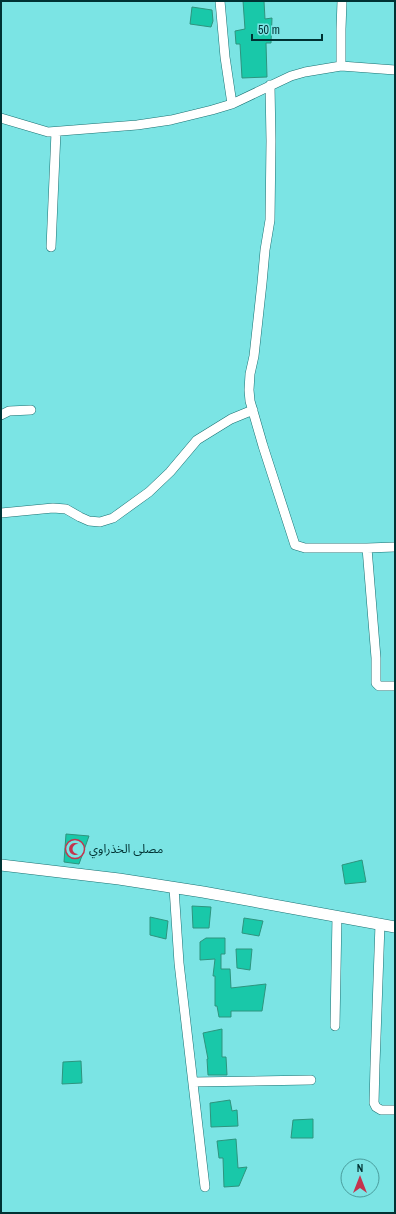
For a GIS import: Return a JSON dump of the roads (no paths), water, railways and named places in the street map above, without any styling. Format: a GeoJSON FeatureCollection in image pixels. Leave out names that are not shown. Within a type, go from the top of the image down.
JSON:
{"type":"FeatureCollection","features":[{"type":"Feature","properties":{"kind":"street"},"geometry":{"type":"LineString","coordinates":[[220,1],[225,57],[232,104]]}},
{"type":"Feature","properties":{"kind":"street"},"geometry":{"type":"LineString","coordinates":[[340,66],[342,1]]}},
{"type":"Feature","properties":{"kind":"street"},"geometry":{"type":"LineString","coordinates":[[1,118],[48,132],[111,128],[171,120],[212,110],[232,104],[270,85],[305,72],[340,66],[395,70]]}},
{"type":"Feature","properties":{"kind":"street"},"geometry":{"type":"LineString","coordinates":[[270,85],[270,220],[265,250],[254,356],[250,374],[250,401],[295,545],[305,548],[395,547]]}},
{"type":"Feature","properties":{"kind":"street"},"geometry":{"type":"LineString","coordinates":[[51,247],[56,132]]}},
{"type":"Feature","properties":{"kind":"street"},"geometry":{"type":"LineString","coordinates":[[1,415],[9,411],[31,410]]}},
{"type":"Feature","properties":{"kind":"street"},"geometry":{"type":"LineString","coordinates":[[1,513],[60,508],[66,509],[89,521],[100,522],[113,518],[149,492],[170,472],[196,440],[231,420],[253,410]]}},
{"type":"Feature","properties":{"kind":"street"},"geometry":{"type":"LineString","coordinates":[[367,548],[376,658],[376,683],[379,686],[395,686]]}},
{"type":"Feature","properties":{"kind":"street"},"geometry":{"type":"LineString","coordinates":[[1,865],[118,879],[203,892],[395,927]]}},
{"type":"Feature","properties":{"kind":"street"},"geometry":{"type":"LineString","coordinates":[[174,888],[179,964],[205,1187]]}},
{"type":"Feature","properties":{"kind":"street"},"geometry":{"type":"LineString","coordinates":[[335,1026],[338,916]]}},
{"type":"Feature","properties":{"kind":"street"},"geometry":{"type":"LineString","coordinates":[[380,924],[374,1065],[374,1103],[376,1107],[381,1110],[395,1110]]}},
{"type":"Feature","properties":{"kind":"street"},"geometry":{"type":"LineString","coordinates":[[193,1082],[311,1080]]}},
{"type":"Feature","properties":{"kind":"place","name":"مصلى الخذراوي"},"geometry":{"type":"Point","coordinates":[75,849]}}]}
